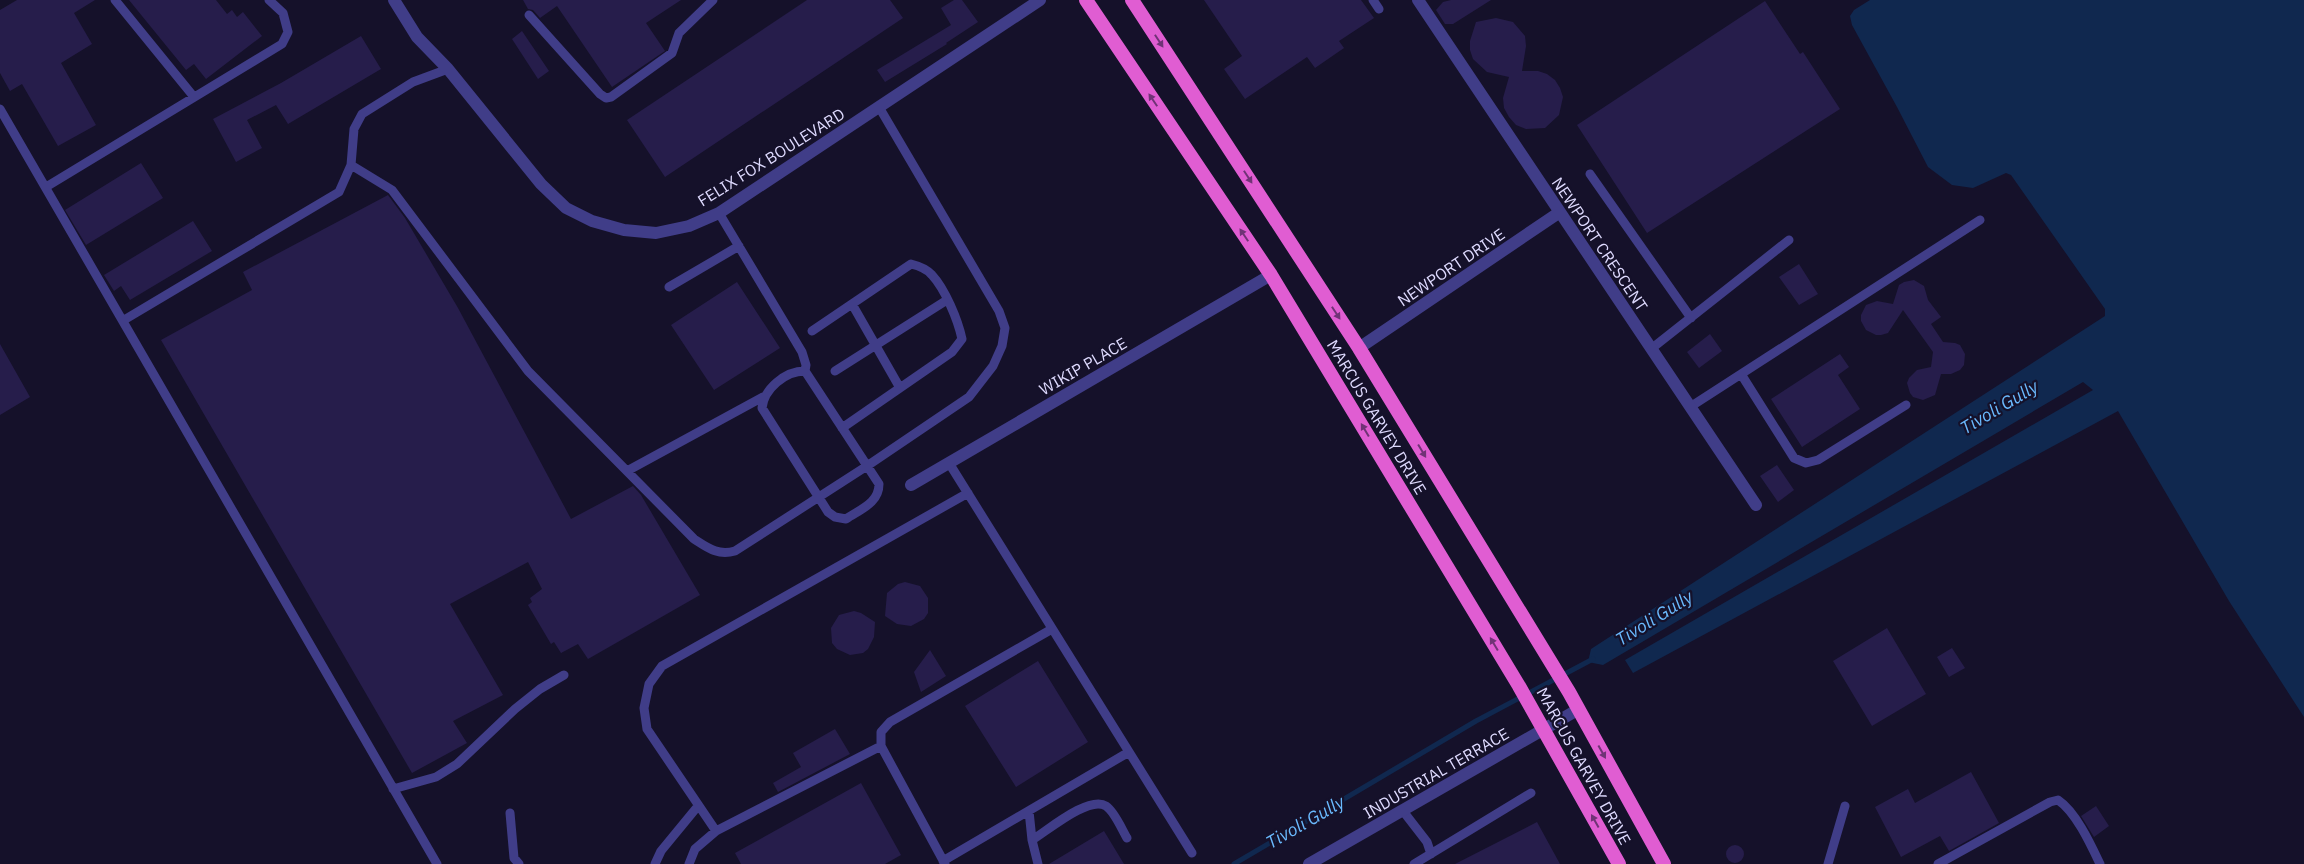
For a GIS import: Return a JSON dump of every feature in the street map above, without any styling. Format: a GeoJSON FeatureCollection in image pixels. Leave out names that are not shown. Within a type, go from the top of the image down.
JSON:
{"type":"FeatureCollection","features":[{"type":"Feature","properties":{"kind":"highway","name":"MARCUS GARVEY DRIVE"},"geometry":{"type":"LineString","coordinates":[[1086,0],[1271,276],[1520,686],[1619,864]]}},
{"type":"Feature","properties":{"kind":"highway","name":"MARCUS GARVEY DRIVE"},"geometry":{"type":"LineString","coordinates":[[1132,0],[1359,348],[1579,709],[1664,864]]}},
{"type":"Feature","properties":{"kind":"street","name":"FELIX FOX BOULEVARD"},"geometry":{"type":"LineString","coordinates":[[394,0],[417,36],[448,69],[541,184],[566,208],[592,221],[624,230],[656,233],[689,226],[719,213],[1040,0]]}},
{"type":"Feature","properties":{"kind":"street","name":"NEWPORT CRESCENT"},"geometry":{"type":"LineString","coordinates":[[1418,0],[1756,505]]}},
{"type":"Feature","properties":{"kind":"street","name":"NEWPORT DRIVE"},"geometry":{"type":"LineString","coordinates":[[1359,348],[1560,212]]}},
{"type":"Feature","properties":{"kind":"street","name":"WIKIP PLACE"},"geometry":{"type":"LineString","coordinates":[[911,485],[1271,276]]}},
{"type":"Feature","properties":{"kind":"street","name":"INDUSTRIAL TERRACE"},"geometry":{"type":"LineString","coordinates":[[1309,864],[1579,709]]}},
{"type":"Feature","properties":{"kind":"lane"},"geometry":{"type":"LineString","coordinates":[[115,0],[194,97]]}},
{"type":"Feature","properties":{"kind":"lane"},"geometry":{"type":"LineString","coordinates":[[46,187],[282,44],[288,32],[283,12],[269,0]]}},
{"type":"Feature","properties":{"kind":"lane"},"geometry":{"type":"LineString","coordinates":[[529,15],[600,94],[606,98],[611,97],[672,53],[679,33],[713,0]]}},
{"type":"Feature","properties":{"kind":"lane"},"geometry":{"type":"LineString","coordinates":[[1373,0],[1378,9]]}},
{"type":"Feature","properties":{"kind":"lane"},"geometry":{"type":"LineString","coordinates":[[124,320],[339,192],[351,165],[354,128],[362,114],[413,82],[448,69]]}},
{"type":"Feature","properties":{"kind":"lane"},"geometry":{"type":"LineString","coordinates":[[351,165],[392,190],[528,371],[694,539],[714,552],[727,554],[735,551],[868,466],[968,397],[993,366],[1002,346],[1005,328],[1000,311],[879,107]]}},
{"type":"Feature","properties":{"kind":"lane"},"geometry":{"type":"LineString","coordinates":[[0,109],[124,320],[437,864]]}},
{"type":"Feature","properties":{"kind":"lane"},"geometry":{"type":"LineString","coordinates":[[1590,174],[1691,318]]}},
{"type":"Feature","properties":{"kind":"lane"},"geometry":{"type":"LineString","coordinates":[[719,213],[802,352],[806,365],[805,371],[879,484],[879,494],[875,500],[846,519],[835,517],[828,512],[762,408],[763,397],[768,389],[795,371],[805,371]]}},
{"type":"Feature","properties":{"kind":"lane"},"geometry":{"type":"LineString","coordinates":[[1690,407],[1980,220]]}},
{"type":"Feature","properties":{"kind":"lane"},"geometry":{"type":"LineString","coordinates":[[1651,349],[1789,240]]}},
{"type":"Feature","properties":{"kind":"lane"},"geometry":{"type":"LineString","coordinates":[[669,287],[739,246]]}},
{"type":"Feature","properties":{"kind":"lane"},"geometry":{"type":"LineString","coordinates":[[812,331],[911,264],[923,268],[932,275],[958,319],[962,339],[952,352],[842,428]]}},
{"type":"Feature","properties":{"kind":"lane"},"geometry":{"type":"LineString","coordinates":[[835,371],[947,300]]}},
{"type":"Feature","properties":{"kind":"lane"},"geometry":{"type":"LineString","coordinates":[[852,304],[900,388]]}},
{"type":"Feature","properties":{"kind":"lane"},"geometry":{"type":"LineString","coordinates":[[1741,374],[1794,458],[1806,463],[1818,460],[1906,405]]}},
{"type":"Feature","properties":{"kind":"lane"},"geometry":{"type":"LineString","coordinates":[[627,471],[763,397]]}},
{"type":"Feature","properties":{"kind":"lane"},"geometry":{"type":"LineString","coordinates":[[950,463],[1192,853]]}},
{"type":"Feature","properties":{"kind":"lane"},"geometry":{"type":"LineString","coordinates":[[716,831],[647,729],[644,708],[649,684],[662,666],[968,493]]}},
{"type":"Feature","properties":{"kind":"lane"},"geometry":{"type":"LineString","coordinates":[[1052,629],[890,722],[881,732],[881,746],[944,862],[1129,752]]}},
{"type":"Feature","properties":{"kind":"lane"},"geometry":{"type":"LineString","coordinates":[[393,789],[436,777],[457,764],[515,709],[540,689],[564,675]]}},
{"type":"Feature","properties":{"kind":"lane"},"geometry":{"type":"LineString","coordinates":[[689,864],[695,849],[716,831],[881,746]]}},
{"type":"Feature","properties":{"kind":"lane"},"geometry":{"type":"LineString","coordinates":[[1414,864],[1531,793]]}},
{"type":"Feature","properties":{"kind":"lane"},"geometry":{"type":"LineString","coordinates":[[1938,864],[2050,802],[2058,800],[2065,805],[2089,842],[2100,864]]}},
{"type":"Feature","properties":{"kind":"lane"},"geometry":{"type":"LineString","coordinates":[[1032,840],[1086,805],[1099,803],[1107,806],[1127,838]]}},
{"type":"Feature","properties":{"kind":"lane"},"geometry":{"type":"LineString","coordinates":[[655,864],[661,851],[698,806]]}},
{"type":"Feature","properties":{"kind":"lane"},"geometry":{"type":"LineString","coordinates":[[1828,864],[1845,806]]}},
{"type":"Feature","properties":{"kind":"lane"},"geometry":{"type":"LineString","coordinates":[[1028,811],[1038,864]]}},
{"type":"Feature","properties":{"kind":"lane"},"geometry":{"type":"LineString","coordinates":[[1403,811],[1427,842],[1431,854]]}},
{"type":"Feature","properties":{"kind":"lane"},"geometry":{"type":"LineString","coordinates":[[510,813],[514,858],[519,864]]}},
{"type":"Feature","properties":{"kind":"water"},"geometry":{"type":"Polygon","coordinates":[[[1870,0],[2304,0],[2304,717],[2229,601],[2118,411],[1633,673],[1625,660],[2093,390],[2083,382],[1603,665],[1588,662],[1591,649],[2105,316],[2105,309],[2011,175],[2006,173],[1973,188],[1952,185],[1928,167],[1852,25],[1850,16],[1854,10],[1870,0]]]}},
{"type":"Feature","properties":{"kind":"building"},"geometry":{"type":"Polygon","coordinates":[[[17,0],[95,0],[74,13],[92,44],[61,63],[96,125],[58,146],[22,84],[10,91],[0,73],[0,10],[17,0]]]}},
{"type":"Feature","properties":{"kind":"building"},"geometry":{"type":"Polygon","coordinates":[[[129,0],[216,0],[227,14],[232,10],[237,17],[243,12],[262,36],[206,79],[194,64],[186,70],[129,0]]]}},
{"type":"Feature","properties":{"kind":"building"},"geometry":{"type":"Polygon","coordinates":[[[523,0],[681,0],[646,23],[665,51],[612,87],[557,6],[540,18],[533,10],[528,9],[523,0]]]}},
{"type":"Feature","properties":{"kind":"building"},"geometry":{"type":"Polygon","coordinates":[[[807,0],[890,0],[903,18],[665,177],[627,120],[807,0]]]}},
{"type":"Feature","properties":{"kind":"building"},"geometry":{"type":"Polygon","coordinates":[[[954,0],[962,0],[978,22],[947,44],[885,82],[877,70],[951,25],[941,8],[954,0]]]}},
{"type":"Feature","properties":{"kind":"building"},"geometry":{"type":"Polygon","coordinates":[[[1204,0],[1361,0],[1374,18],[1339,41],[1344,48],[1315,68],[1307,57],[1245,99],[1224,69],[1242,56],[1204,0]]]}},
{"type":"Feature","properties":{"kind":"building"},"geometry":{"type":"Polygon","coordinates":[[[1451,0],[1491,0],[1453,24],[1445,24],[1436,10],[1443,2],[1451,0]]]}},
{"type":"Feature","properties":{"kind":"building"},"geometry":{"type":"Polygon","coordinates":[[[1765,1],[1800,54],[1803,52],[1840,109],[1647,233],[1577,125],[1765,1]]]}},
{"type":"Feature","properties":{"kind":"building"},"geometry":{"type":"Polygon","coordinates":[[[1496,18],[1513,22],[1525,36],[1526,46],[1522,71],[1538,71],[1547,74],[1555,80],[1560,88],[1563,97],[1559,115],[1545,128],[1526,129],[1516,125],[1504,108],[1503,98],[1509,77],[1487,72],[1473,59],[1470,41],[1476,22],[1496,18]]]}},
{"type":"Feature","properties":{"kind":"building"},"geometry":{"type":"Polygon","coordinates":[[[522,31],[549,71],[538,79],[512,39],[522,31]]]}},
{"type":"Feature","properties":{"kind":"building"},"geometry":{"type":"Polygon","coordinates":[[[361,36],[381,69],[288,124],[276,105],[247,120],[262,148],[236,162],[213,119],[281,83],[361,36]]]}},
{"type":"Feature","properties":{"kind":"building"},"geometry":{"type":"Polygon","coordinates":[[[141,163],[163,198],[86,245],[65,210],[141,163]]]}},
{"type":"Feature","properties":{"kind":"building"},"geometry":{"type":"Polygon","coordinates":[[[388,195],[405,218],[458,308],[571,519],[633,486],[641,495],[700,595],[588,659],[578,644],[561,653],[554,642],[551,644],[528,605],[532,602],[530,598],[542,589],[528,562],[450,604],[503,695],[453,721],[467,743],[412,773],[161,340],[252,290],[243,272],[388,195]]]}},
{"type":"Feature","properties":{"kind":"building"},"geometry":{"type":"Polygon","coordinates":[[[193,221],[212,251],[130,300],[121,286],[114,291],[104,275],[193,221]]]}},
{"type":"Feature","properties":{"kind":"building"},"geometry":{"type":"Polygon","coordinates":[[[1799,264],[1818,294],[1799,305],[1779,277],[1799,264]]]}},
{"type":"Feature","properties":{"kind":"building"},"geometry":{"type":"Polygon","coordinates":[[[1914,280],[1924,286],[1928,300],[1941,317],[1931,324],[1943,342],[1960,345],[1965,354],[1964,365],[1960,370],[1951,374],[1941,374],[1935,395],[1923,400],[1913,397],[1907,383],[1917,370],[1931,367],[1933,352],[1903,310],[1888,333],[1881,335],[1876,335],[1866,330],[1861,321],[1861,315],[1866,305],[1877,301],[1893,304],[1899,285],[1914,280]]]}},
{"type":"Feature","properties":{"kind":"building"},"geometry":{"type":"Polygon","coordinates":[[[737,282],[780,348],[714,390],[671,325],[737,282]]]}},
{"type":"Feature","properties":{"kind":"building"},"geometry":{"type":"Polygon","coordinates":[[[1710,334],[1722,351],[1699,368],[1687,352],[1710,334]]]}},
{"type":"Feature","properties":{"kind":"building"},"geometry":{"type":"Polygon","coordinates":[[[0,344],[30,397],[0,415],[0,344]]]}},
{"type":"Feature","properties":{"kind":"building"},"geometry":{"type":"Polygon","coordinates":[[[1840,354],[1849,367],[1838,375],[1860,409],[1802,447],[1771,399],[1840,354]]]}},
{"type":"Feature","properties":{"kind":"building"},"geometry":{"type":"Polygon","coordinates":[[[1777,465],[1794,490],[1778,502],[1760,476],[1777,465]]]}},
{"type":"Feature","properties":{"kind":"building"},"geometry":{"type":"Polygon","coordinates":[[[905,582],[920,586],[928,598],[928,613],[924,619],[911,626],[897,624],[885,616],[887,593],[898,584],[905,582]]]}},
{"type":"Feature","properties":{"kind":"building"},"geometry":{"type":"Polygon","coordinates":[[[854,611],[875,622],[874,637],[868,649],[863,653],[850,655],[837,649],[832,643],[831,628],[839,615],[854,611]]]}},
{"type":"Feature","properties":{"kind":"building"},"geometry":{"type":"Polygon","coordinates":[[[1887,628],[1926,694],[1872,726],[1833,661],[1887,628]]]}},
{"type":"Feature","properties":{"kind":"building"},"geometry":{"type":"Polygon","coordinates":[[[1952,648],[1965,668],[1949,677],[1937,657],[1952,648]]]}},
{"type":"Feature","properties":{"kind":"building"},"geometry":{"type":"Polygon","coordinates":[[[930,650],[946,676],[921,692],[914,672],[930,650]]]}},
{"type":"Feature","properties":{"kind":"building"},"geometry":{"type":"Polygon","coordinates":[[[1038,661],[1088,742],[1016,787],[965,706],[1038,661]]]}},
{"type":"Feature","properties":{"kind":"building"},"geometry":{"type":"Polygon","coordinates":[[[835,729],[850,754],[778,792],[773,783],[801,767],[793,753],[835,729]]]}},
{"type":"Feature","properties":{"kind":"building"},"geometry":{"type":"Polygon","coordinates":[[[1971,772],[1999,823],[1949,851],[1940,836],[1901,857],[1875,807],[1908,789],[1915,803],[1971,772]]]}},
{"type":"Feature","properties":{"kind":"building"},"geometry":{"type":"Polygon","coordinates":[[[861,783],[901,855],[885,864],[741,864],[735,853],[861,783]]]}},
{"type":"Feature","properties":{"kind":"building"},"geometry":{"type":"Polygon","coordinates":[[[2096,806],[2109,826],[2094,837],[2081,816],[2096,806]]]}},
{"type":"Feature","properties":{"kind":"building"},"geometry":{"type":"Polygon","coordinates":[[[1537,822],[1560,864],[1455,864],[1537,822]]]}},
{"type":"Feature","properties":{"kind":"building"},"geometry":{"type":"Polygon","coordinates":[[[1104,831],[1124,864],[1049,864],[1104,831]]]}},
{"type":"Feature","properties":{"kind":"building"},"geometry":{"type":"Polygon","coordinates":[[[1735,845],[1741,848],[1744,854],[1741,860],[1735,863],[1729,860],[1726,854],[1729,848],[1735,845]]]}},
{"type":"Feature","properties":{"kind":"waterway","name":"Tivoli Gully"},"geometry":{"type":"LineString","coordinates":[[1234,864],[1476,721],[1593,659]]}}]}
